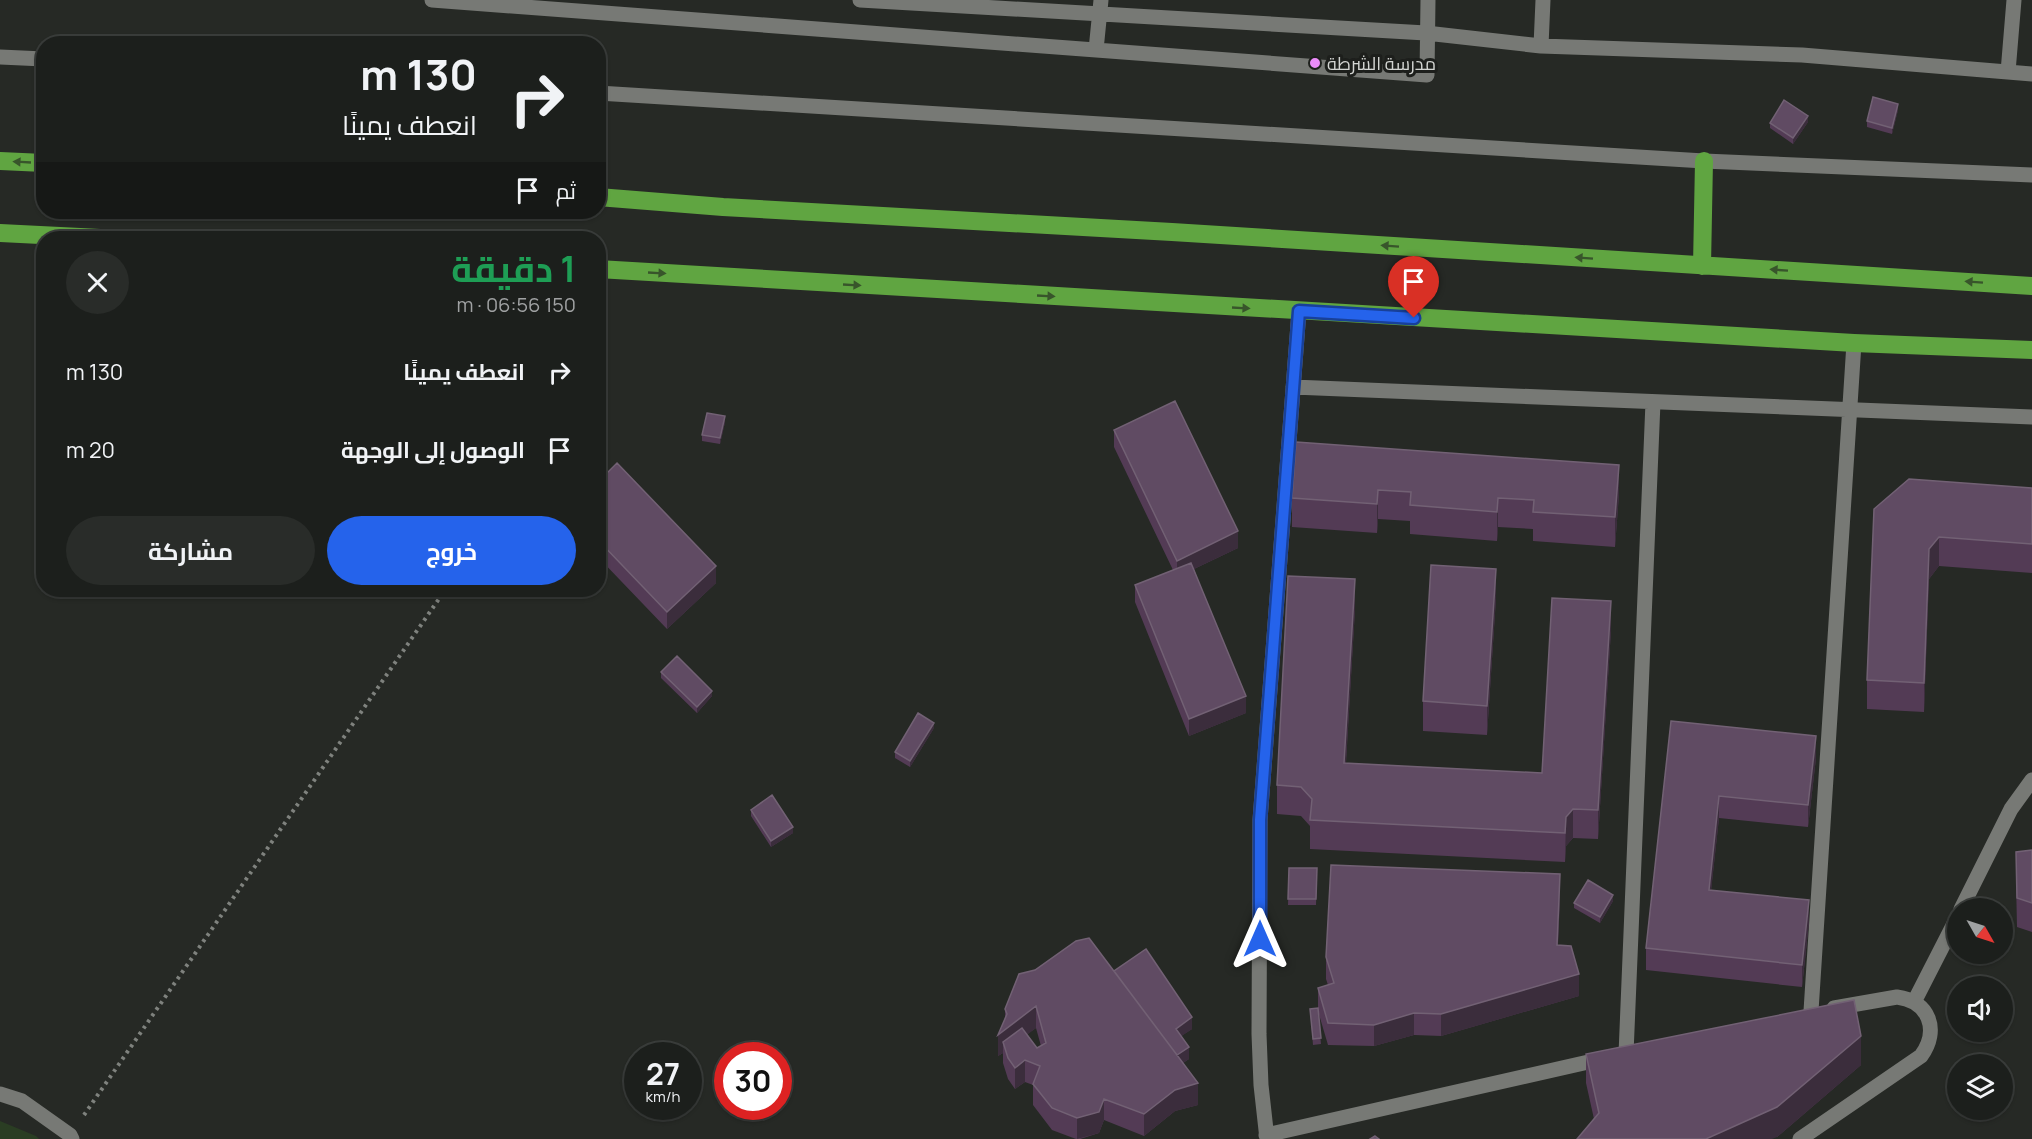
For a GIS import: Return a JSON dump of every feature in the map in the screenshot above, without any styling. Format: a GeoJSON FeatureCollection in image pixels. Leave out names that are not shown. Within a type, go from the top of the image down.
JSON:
{"type":"FeatureCollection","features":[{"type":"Feature","properties":{"kind":"highway"},"geometry":{"type":"LineString","coordinates":[[0,161],[36,163]]}},
{"type":"Feature","properties":{"kind":"highway"},"geometry":{"type":"LineString","coordinates":[[1702,266],[1704,161]]}},
{"type":"Feature","properties":{"kind":"highway"},"geometry":{"type":"LineString","coordinates":[[606,198],[723,207],[1160,231],[2032,286]]}},
{"type":"Feature","properties":{"kind":"highway"},"geometry":{"type":"LineString","coordinates":[[0,233],[36,235]]}},
{"type":"Feature","properties":{"kind":"highway"},"geometry":{"type":"LineString","coordinates":[[606,269],[1854,343],[2032,350]]}},
{"type":"Feature","properties":{"kind":"street"},"geometry":{"type":"LineString","coordinates":[[432,0],[1427,75],[1428,0]]}},
{"type":"Feature","properties":{"kind":"street"},"geometry":{"type":"LineString","coordinates":[[860,0],[1100,7],[1426,33],[1541,46],[1802,55],[2032,74]]}},
{"type":"Feature","properties":{"kind":"street"},"geometry":{"type":"LineString","coordinates":[[1541,46],[1543,0]]}},
{"type":"Feature","properties":{"kind":"street"},"geometry":{"type":"LineString","coordinates":[[2008,72],[2014,0]]}},
{"type":"Feature","properties":{"kind":"street"},"geometry":{"type":"LineString","coordinates":[[1096,50],[1100,7]]}},
{"type":"Feature","properties":{"kind":"street"},"geometry":{"type":"LineString","coordinates":[[0,57],[36,59]]}},
{"type":"Feature","properties":{"kind":"street"},"geometry":{"type":"LineString","coordinates":[[606,93],[1704,161],[2032,175]]}},
{"type":"Feature","properties":{"kind":"street"},"geometry":{"type":"LineString","coordinates":[[1299,311],[1260,820],[1259,1034],[1261,1084],[1267,1137],[1631,1053],[1653,402]]}},
{"type":"Feature","properties":{"kind":"street"},"geometry":{"type":"LineString","coordinates":[[1800,1139],[1921,1056],[1928,1047],[1931,1037],[1927,1015],[1914,1002],[1897,997],[1806,1013],[1854,343]]}},
{"type":"Feature","properties":{"kind":"street"},"geometry":{"type":"LineString","coordinates":[[1293,387],[2032,417]]}},
{"type":"Feature","properties":{"kind":"street"},"geometry":{"type":"LineString","coordinates":[[1966,898],[2011,809],[2032,780]]}},
{"type":"Feature","properties":{"kind":"street"},"geometry":{"type":"LineString","coordinates":[[1914,1002],[1947,938]]}},
{"type":"Feature","properties":{"kind":"street"},"geometry":{"type":"LineString","coordinates":[[0,1094],[22,1101],[71,1137]]}},
{"type":"Feature","properties":{"kind":"path"},"geometry":{"type":"LineString","coordinates":[[71,1137],[440,597]]}},
{"type":"Feature","properties":{"kind":"green space"},"geometry":{"type":"Polygon","coordinates":[[[0,1121],[36,1136],[39,1139],[0,1139],[0,1121]]]}},
{"type":"Feature","properties":{"kind":"building"},"geometry":{"type":"Polygon","coordinates":[[[1873,97],[1898,104],[1892,128],[1867,121],[1873,97]]]}},
{"type":"Feature","properties":{"kind":"building"},"geometry":{"type":"Polygon","coordinates":[[[1784,100],[1808,116],[1793,138],[1770,123],[1784,100]]]}},
{"type":"Feature","properties":{"kind":"building"},"geometry":{"type":"Polygon","coordinates":[[[1175,401],[1238,531],[1177,561],[1114,430],[1175,401]]]}},
{"type":"Feature","properties":{"kind":"building"},"geometry":{"type":"Polygon","coordinates":[[[707,413],[725,416],[720,438],[702,435],[707,413]]]}},
{"type":"Feature","properties":{"kind":"building"},"geometry":{"type":"Polygon","coordinates":[[[1296,442],[1619,465],[1615,517],[1533,512],[1534,500],[1498,498],[1497,512],[1410,505],[1411,492],[1378,490],[1377,504],[1292,498],[1296,442]]]}},
{"type":"Feature","properties":{"kind":"building"},"geometry":{"type":"Polygon","coordinates":[[[617,463],[716,566],[667,612],[606,548],[606,474],[617,463]]]}},
{"type":"Feature","properties":{"kind":"building"},"geometry":{"type":"Polygon","coordinates":[[[1909,479],[2032,488],[2032,544],[1939,537],[1929,549],[1924,683],[1867,680],[1874,509],[1909,479]]]}},
{"type":"Feature","properties":{"kind":"building"},"geometry":{"type":"Polygon","coordinates":[[[1191,563],[1246,696],[1189,719],[1135,585],[1191,563]]]}},
{"type":"Feature","properties":{"kind":"building"},"geometry":{"type":"Polygon","coordinates":[[[1431,565],[1496,569],[1487,706],[1423,701],[1431,565]]]}},
{"type":"Feature","properties":{"kind":"building"},"geometry":{"type":"Polygon","coordinates":[[[1288,576],[1355,579],[1344,763],[1542,773],[1552,598],[1611,601],[1598,810],[1573,809],[1566,817],[1565,833],[1310,820],[1312,799],[1301,787],[1277,785],[1288,576]]]}},
{"type":"Feature","properties":{"kind":"building"},"geometry":{"type":"Polygon","coordinates":[[[677,656],[712,691],[697,707],[661,672],[677,656]]]}},
{"type":"Feature","properties":{"kind":"building"},"geometry":{"type":"Polygon","coordinates":[[[918,713],[934,723],[910,761],[895,752],[918,713]]]}},
{"type":"Feature","properties":{"kind":"building"},"geometry":{"type":"Polygon","coordinates":[[[1671,721],[1816,736],[1808,805],[1719,796],[1709,890],[1809,900],[1802,965],[1646,948],[1671,721]]]}},
{"type":"Feature","properties":{"kind":"building"},"geometry":{"type":"Polygon","coordinates":[[[772,795],[793,827],[771,841],[751,810],[772,795]]]}},
{"type":"Feature","properties":{"kind":"building"},"geometry":{"type":"Polygon","coordinates":[[[2032,850],[2032,903],[2017,898],[2016,852],[2032,850]]]}},
{"type":"Feature","properties":{"kind":"building"},"geometry":{"type":"Polygon","coordinates":[[[1331,865],[1560,874],[1557,945],[1571,946],[1579,974],[1441,1014],[1414,1013],[1374,1025],[1328,1023],[1318,988],[1334,983],[1326,957],[1331,865]]]}},
{"type":"Feature","properties":{"kind":"building"},"geometry":{"type":"Polygon","coordinates":[[[1289,868],[1317,868],[1316,899],[1288,899],[1289,868]]]}},
{"type":"Feature","properties":{"kind":"building"},"geometry":{"type":"Polygon","coordinates":[[[1588,880],[1613,895],[1600,917],[1574,903],[1588,880]]]}},
{"type":"Feature","properties":{"kind":"building"},"geometry":{"type":"Polygon","coordinates":[[[1089,938],[1198,1083],[1175,1090],[1144,1114],[1104,1099],[1099,1112],[1077,1118],[1052,1108],[1033,1084],[1040,1066],[1025,1060],[1015,1068],[1008,1058],[1003,1042],[1022,1028],[1037,1048],[1046,1043],[1036,1006],[998,1035],[1007,1014],[1005,1009],[1019,974],[1035,970],[1076,941],[1089,938]]]}},
{"type":"Feature","properties":{"kind":"building"},"geometry":{"type":"Polygon","coordinates":[[[1146,949],[1192,1017],[1176,1029],[1189,1047],[1177,1055],[1114,971],[1146,949]]]}},
{"type":"Feature","properties":{"kind":"building"},"geometry":{"type":"Polygon","coordinates":[[[1854,1000],[1861,1036],[1777,1107],[1706,1139],[1577,1139],[1599,1113],[1586,1054],[1854,1000]]]}},
{"type":"Feature","properties":{"kind":"building"},"geometry":{"type":"Polygon","coordinates":[[[1318,1008],[1321,1038],[1313,1039],[1310,1009],[1318,1008]]]}},
{"type":"Feature","properties":{"kind":"place","name":"مدرسة الشرطة"},"geometry":{"type":"Point","coordinates":[1315,63]}},
{"type":"Feature","properties":{"kind":"route"},"geometry":{"type":"LineString","coordinates":[[1260,939],[1260,820],[1299,311],[1414,318]]}}]}
